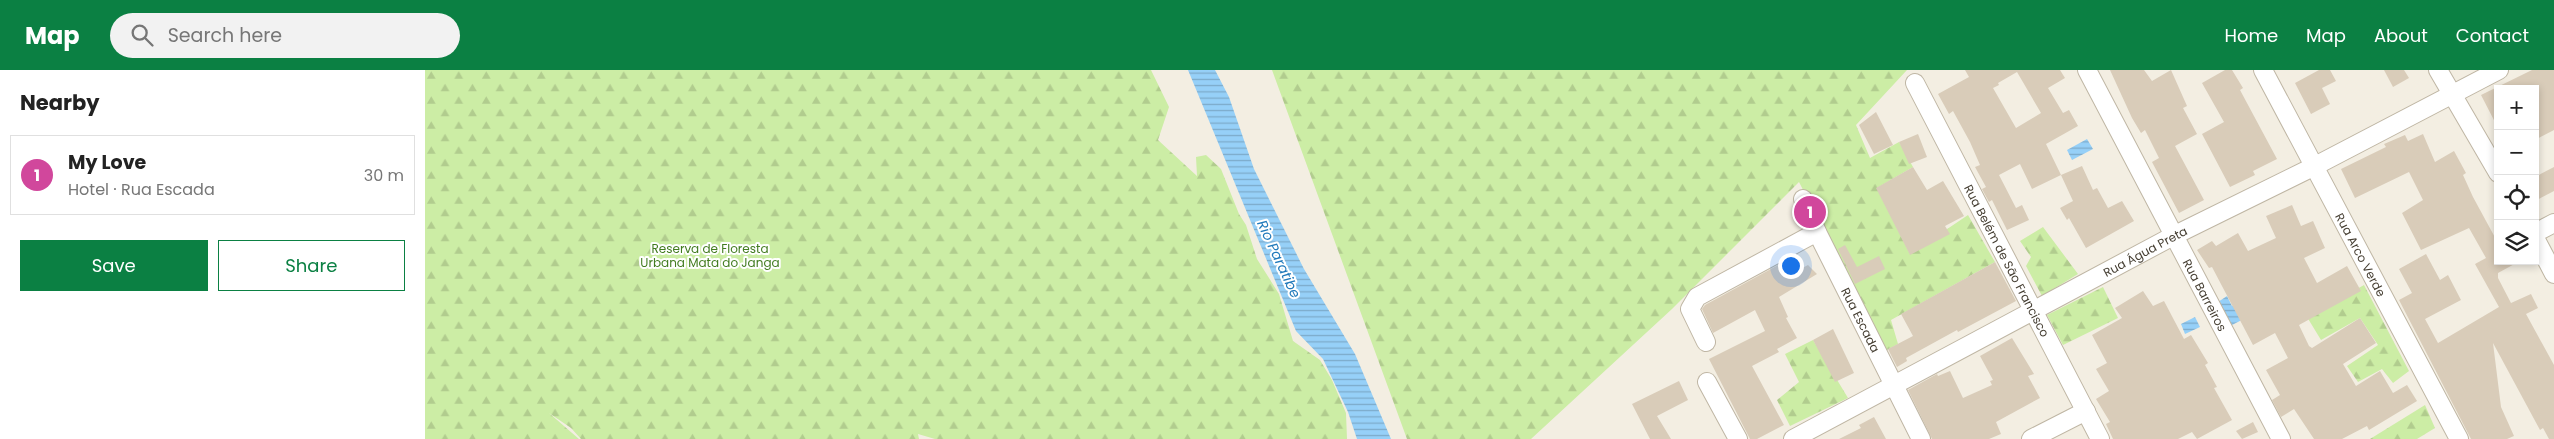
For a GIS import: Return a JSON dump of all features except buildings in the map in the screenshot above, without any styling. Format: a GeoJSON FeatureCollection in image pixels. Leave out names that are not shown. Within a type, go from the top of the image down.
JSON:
{"type":"FeatureCollection","features":[{"type":"Feature","properties":{"kind":"street","name":"Rua Barreiros"},"geometry":{"type":"LineString","coordinates":[[2087,70],[2281,439]]}},
{"type":"Feature","properties":{"kind":"street","name":"Rua Arco Verde"},"geometry":{"type":"LineString","coordinates":[[2263,70],[2459,439]]}},
{"type":"Feature","properties":{"kind":"street"},"geometry":{"type":"LineString","coordinates":[[2438,70],[2494,166]]}},
{"type":"Feature","properties":{"kind":"street","name":"Rua Água Preta"},"geometry":{"type":"LineString","coordinates":[[1793,439],[2175,235],[2315,166],[2451,93],[2499,70]]}},
{"type":"Feature","properties":{"kind":"street","name":"Rua Belém de São Francisco"},"geometry":{"type":"LineString","coordinates":[[1915,83],[2101,439]]}},
{"type":"Feature","properties":{"kind":"street","name":"Rua Escada"},"geometry":{"type":"LineString","coordinates":[[1803,200],[1893,386],[1921,439]]}},
{"type":"Feature","properties":{"kind":"street"},"geometry":{"type":"LineString","coordinates":[[2539,231],[2554,223]]}},
{"type":"Feature","properties":{"kind":"street"},"geometry":{"type":"LineString","coordinates":[[1707,342],[1690,309],[1697,297],[1817,232]]}},
{"type":"Feature","properties":{"kind":"street"},"geometry":{"type":"LineString","coordinates":[[2539,246],[2554,274]]}},
{"type":"Feature","properties":{"kind":"street"},"geometry":{"type":"LineString","coordinates":[[1707,382],[1738,439]]}},
{"type":"Feature","properties":{"kind":"street"},"geometry":{"type":"LineString","coordinates":[[2031,439],[2086,411]]}},
{"type":"Feature","properties":{"kind":"green space","name":"Reserva de Floresta Urbana Mata do Janga"},"geometry":{"type":"Polygon","coordinates":[[[425,70],[1151,70],[1169,107],[1158,140],[1197,176],[1196,157],[1206,155],[1221,169],[1239,214],[1246,225],[1257,259],[1279,294],[1293,341],[1320,360],[1332,380],[1346,413],[1347,439],[935,439],[918,434],[919,439],[581,439],[571,428],[549,413],[579,439],[425,439],[425,70]]]}},
{"type":"Feature","properties":{"kind":"green space"},"geometry":{"type":"Polygon","coordinates":[[[1272,70],[1907,70],[1856,125],[1870,158],[1899,142],[1913,167],[1877,188],[1910,254],[1968,215],[1995,262],[1891,320],[1898,344],[1885,351],[1799,182],[1672,309],[1531,439],[1407,439],[1272,70]]]}},
{"type":"Feature","properties":{"kind":"green space"},"geometry":{"type":"Polygon","coordinates":[[[2043,227],[2078,274],[2042,296],[2026,266],[2031,257],[2020,241],[2043,227]]]}},
{"type":"Feature","properties":{"kind":"green space"},"geometry":{"type":"Polygon","coordinates":[[[2364,285],[2409,371],[2393,383],[2382,369],[2358,382],[2347,366],[2378,345],[2360,318],[2321,340],[2307,317],[2364,285]]]}},
{"type":"Feature","properties":{"kind":"green space"},"geometry":{"type":"Polygon","coordinates":[[[2103,287],[2118,318],[2063,345],[2047,315],[2103,287]]]}},
{"type":"Feature","properties":{"kind":"green space"},"geometry":{"type":"Polygon","coordinates":[[[1813,340],[1848,398],[1790,426],[1777,400],[1799,382],[1785,354],[1813,340]]]}},
{"type":"Feature","properties":{"kind":"green space"},"geometry":{"type":"Polygon","coordinates":[[[2425,405],[2435,428],[2417,439],[2370,439],[2425,405]]]}},
{"type":"Feature","properties":{"kind":"water","name":"Rio Paratibe"},"geometry":{"type":"Polygon","coordinates":[[[1188,70],[1215,70],[1229,97],[1254,169],[1304,269],[1355,354],[1391,439],[1357,439],[1348,412],[1323,359],[1296,331],[1188,70]]]}},
{"type":"Feature","properties":{"kind":"water"},"geometry":{"type":"Polygon","coordinates":[[[2087,139],[2093,149],[2072,160],[2067,150],[2087,139]]]}},
{"type":"Feature","properties":{"kind":"water"},"geometry":{"type":"Polygon","coordinates":[[[2227,296],[2232,306],[2277,302],[2232,325],[2218,302],[2227,296]]]}},
{"type":"Feature","properties":{"kind":"water"},"geometry":{"type":"Polygon","coordinates":[[[2195,317],[2200,327],[2185,334],[2181,324],[2195,317]]]}},
{"type":"Feature","properties":{"kind":"place","name":"My Love"},"geometry":{"type":"Point","coordinates":[1810,212]}}]}
